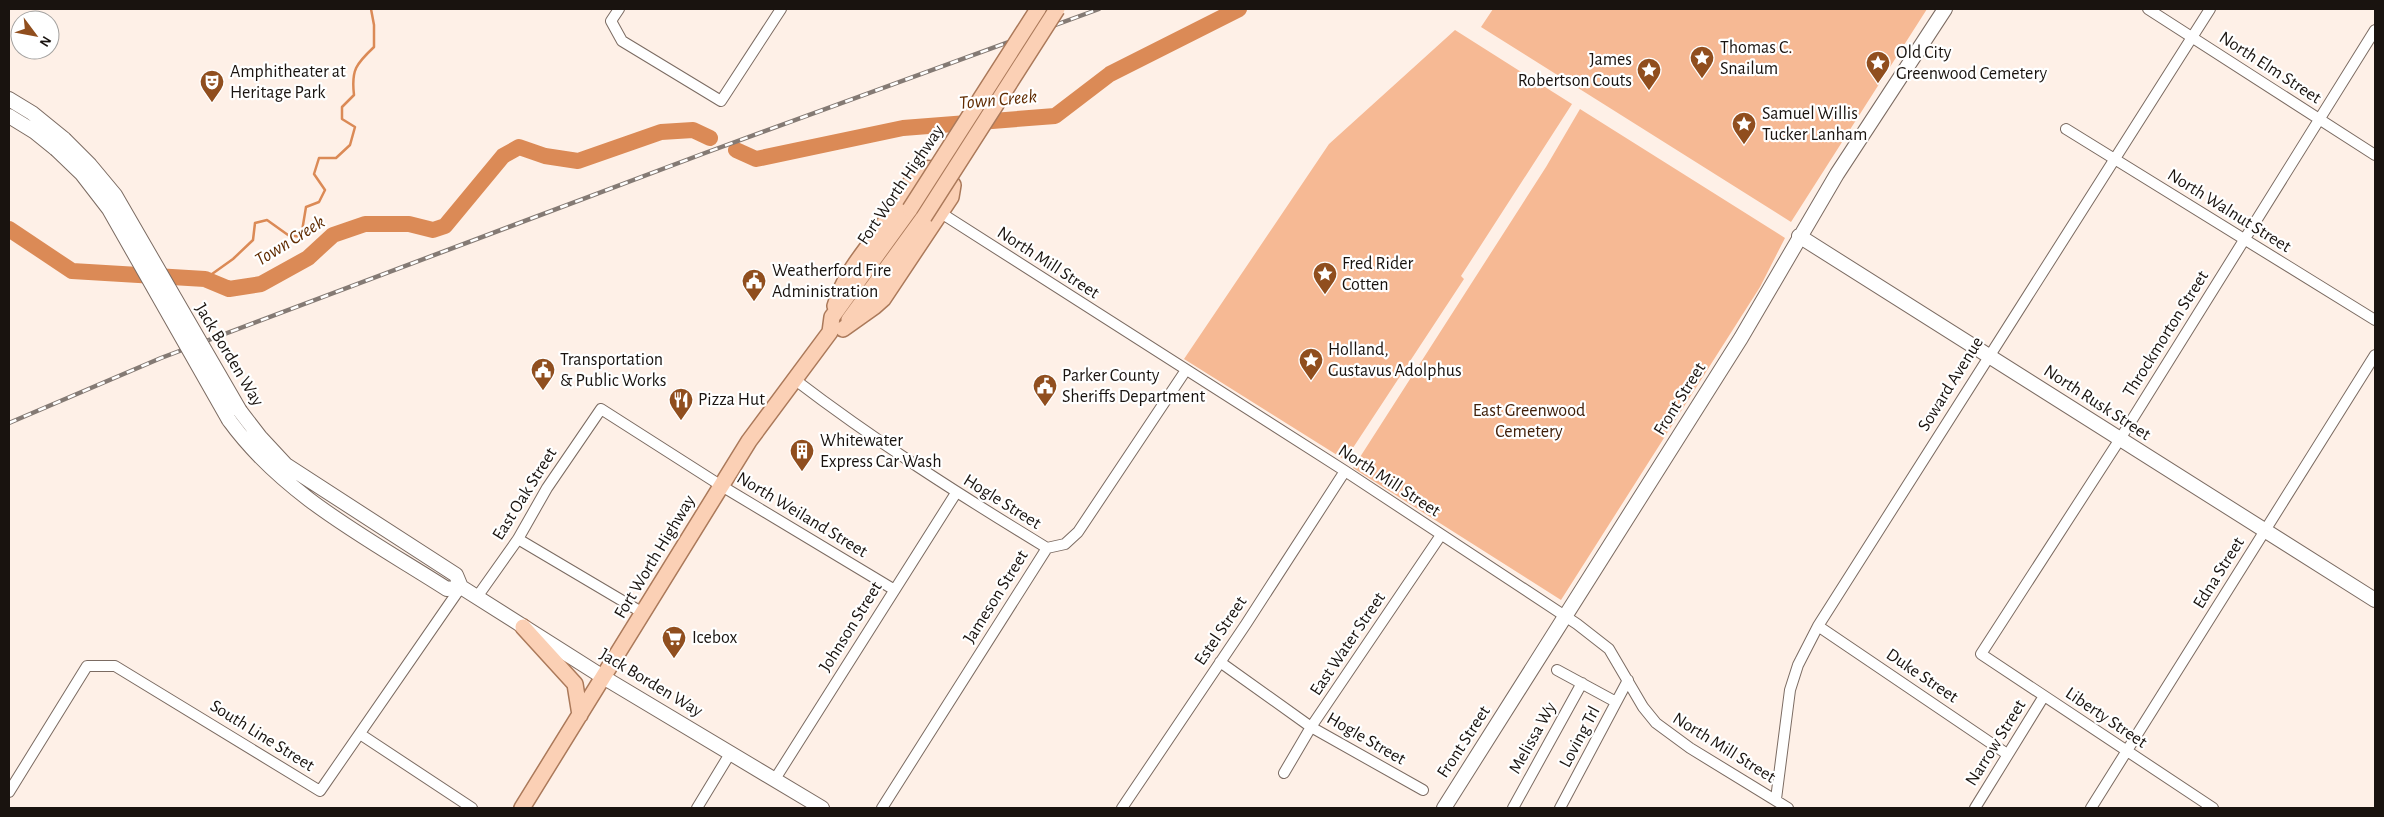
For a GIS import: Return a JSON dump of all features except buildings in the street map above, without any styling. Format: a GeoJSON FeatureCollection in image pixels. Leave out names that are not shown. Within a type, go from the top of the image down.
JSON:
{"type":"FeatureCollection","features":[{"type":"Feature","properties":{"kind":"main road","name":"Fort Worth Highway"},"geometry":{"type":"LineString","coordinates":[[835,326],[1038,9]]}},
{"type":"Feature","properties":{"kind":"main road","name":"Fort Worth Highway"},"geometry":{"type":"LineString","coordinates":[[522,808],[720,485],[763,420],[835,326],[924,217],[1057,9]]}},
{"type":"Feature","properties":{"kind":"main road"},"geometry":{"type":"LineString","coordinates":[[927,167],[933,169],[953,185],[951,197],[883,299],[874,307],[835,326],[842,286],[853,265],[879,231],[916,175],[927,167]]}},
{"type":"Feature","properties":{"kind":"main road"},"geometry":{"type":"LineString","coordinates":[[523,627],[575,684],[580,715]]}},
{"type":"Feature","properties":{"kind":"street"},"geometry":{"type":"LineString","coordinates":[[619,9],[611,22],[622,41],[722,101],[781,9]]}},
{"type":"Feature","properties":{"kind":"street","name":"Front Street"},"geometry":{"type":"LineString","coordinates":[[1444,808],[1741,338],[1800,236],[1885,98],[1945,9]]}},
{"type":"Feature","properties":{"kind":"street","name":"North Elm Street"},"geometry":{"type":"LineString","coordinates":[[2148,9],[2375,155]]}},
{"type":"Feature","properties":{"kind":"street","name":"Soward Avenue"},"geometry":{"type":"LineString","coordinates":[[1776,799],[1790,690],[1798,665],[1818,626],[2210,9]]}},
{"type":"Feature","properties":{"kind":"street","name":"Throckmorton Street"},"geometry":{"type":"LineString","coordinates":[[1981,654],[2120,439],[2375,30]]}},
{"type":"Feature","properties":{"kind":"street","name":"Jack Borden Way"},"geometry":{"type":"LineString","coordinates":[[9,98],[32,113],[60,144]]}},
{"type":"Feature","properties":{"kind":"street","name":"Jack Borden Way"},"geometry":{"type":"LineString","coordinates":[[9,116],[60,144],[90,165],[115,195],[234,415],[260,437],[286,465],[456,576],[462,587],[523,627],[822,808]]}},
{"type":"Feature","properties":{"kind":"street","name":"North Walnut Street"},"geometry":{"type":"LineString","coordinates":[[2066,129],[2375,320]]}},
{"type":"Feature","properties":{"kind":"street","name":"North Mill Street"},"geometry":{"type":"LineString","coordinates":[[941,213],[1345,471],[1566,617],[1609,650],[1643,707],[1656,723],[1690,748],[1788,808]]}},
{"type":"Feature","properties":{"kind":"street","name":"North Rusk Street"},"geometry":{"type":"LineString","coordinates":[[1800,236],[2375,600]]}},
{"type":"Feature","properties":{"kind":"street","name":"Edna Street"},"geometry":{"type":"LineString","coordinates":[[2092,808],[2375,355]]}},
{"type":"Feature","properties":{"kind":"street","name":"Jameson Street"},"geometry":{"type":"LineString","coordinates":[[882,808],[1047,548],[1065,544],[1078,532],[1186,370]]}},
{"type":"Feature","properties":{"kind":"street","name":"Hogle Street"},"geometry":{"type":"LineString","coordinates":[[794,379],[851,422],[956,493],[1047,548]]}},
{"type":"Feature","properties":{"kind":"street","name":"North Weiland Street"},"geometry":{"type":"LineString","coordinates":[[601,409],[720,485],[893,589]]}},
{"type":"Feature","properties":{"kind":"street","name":"East Oak Street"},"geometry":{"type":"LineString","coordinates":[[477,597],[518,539],[547,488],[601,409]]}},
{"type":"Feature","properties":{"kind":"street","name":"Estel Street"},"geometry":{"type":"LineString","coordinates":[[1122,808],[1345,471]]}},
{"type":"Feature","properties":{"kind":"street","name":"Johnson Street"},"geometry":{"type":"LineString","coordinates":[[775,779],[893,589],[956,493]]}},
{"type":"Feature","properties":{"kind":"street","name":"East Water Street"},"geometry":{"type":"LineString","coordinates":[[1284,772],[1311,727],[1441,535]]}},
{"type":"Feature","properties":{"kind":"street"},"geometry":{"type":"LineString","coordinates":[[518,539],[643,613]]}},
{"type":"Feature","properties":{"kind":"street"},"geometry":{"type":"LineString","coordinates":[[462,587],[360,734],[472,808]]}},
{"type":"Feature","properties":{"kind":"street","name":"Duke Street"},"geometry":{"type":"LineString","coordinates":[[1818,626],[2007,754]]}},
{"type":"Feature","properties":{"kind":"street","name":"Liberty Street"},"geometry":{"type":"LineString","coordinates":[[1981,654],[2209,807]]}},
{"type":"Feature","properties":{"kind":"street","name":"Hogle Street"},"geometry":{"type":"LineString","coordinates":[[1220,662],[1311,727],[1423,790]]}},
{"type":"Feature","properties":{"kind":"street","name":"South Line Street"},"geometry":{"type":"LineString","coordinates":[[9,792],[87,666],[115,666],[320,791],[360,734]]}},
{"type":"Feature","properties":{"kind":"street"},"geometry":{"type":"LineString","coordinates":[[1557,670],[1616,702]]}},
{"type":"Feature","properties":{"kind":"street","name":"Loving Trl"},"geometry":{"type":"LineString","coordinates":[[1560,808],[1628,680]]}},
{"type":"Feature","properties":{"kind":"street","name":"Melissa Wy"},"geometry":{"type":"LineString","coordinates":[[1513,808],[1582,683]]}},
{"type":"Feature","properties":{"kind":"street","name":"Narrow Street"},"geometry":{"type":"LineString","coordinates":[[1975,808],[2044,696]]}},
{"type":"Feature","properties":{"kind":"street"},"geometry":{"type":"LineString","coordinates":[[697,808],[731,752]]}},
{"type":"Feature","properties":{"kind":"green space"},"geometry":{"type":"Polygon","coordinates":[[[1493,9],[1927,9],[1791,222],[1481,27],[1493,9]]]}},
{"type":"Feature","properties":{"kind":"green space"},"geometry":{"type":"Polygon","coordinates":[[[1455,30],[1572,104],[1461,276],[1464,279],[1345,460],[1184,359],[1329,144],[1455,30]]]}},
{"type":"Feature","properties":{"kind":"green space","name":"East Greenwood Cemetery"},"geometry":{"type":"Polygon","coordinates":[[[1580,109],[1785,238],[1760,287],[1561,600],[1353,468],[1546,167],[1580,109]]]}},
{"type":"Feature","properties":{"kind":"waterway"},"geometry":{"type":"LineString","coordinates":[[205,279],[233,259],[253,240],[255,223],[267,220],[288,235],[301,237],[306,207],[319,202],[325,190],[314,174],[319,158],[336,158],[350,145],[355,127],[342,119],[342,107],[354,95],[353,79],[356,68],[374,47],[374,25],[371,9]]}},
{"type":"Feature","properties":{"kind":"waterway","name":"Town Creek"},"geometry":{"type":"LineString","coordinates":[[736,150],[756,159],[903,128],[1055,116],[1110,74],[1239,9]]}},
{"type":"Feature","properties":{"kind":"waterway","name":"Town Creek"},"geometry":{"type":"LineString","coordinates":[[9,229],[72,271],[205,279],[229,289],[261,284],[308,258],[333,235],[365,224],[409,224],[433,230],[445,226],[503,156],[519,147],[545,156],[578,161],[661,132],[693,130],[710,138]]}},
{"type":"Feature","properties":{"kind":"railway"},"geometry":{"type":"LineString","coordinates":[[9,423],[161,358],[705,153],[1099,9]]}},
{"type":"Feature","properties":{"kind":"place","name":"Thomas C. Snailum"},"geometry":{"type":"Point","coordinates":[1702,79]}},
{"type":"Feature","properties":{"kind":"place","name":"Old City Greenwood Cemetery"},"geometry":{"type":"Point","coordinates":[1878,84]}},
{"type":"Feature","properties":{"kind":"place","name":"James Robertson Couts"},"geometry":{"type":"Point","coordinates":[1649,91]}},
{"type":"Feature","properties":{"kind":"place","name":"Amphitheater at Heritage Park"},"geometry":{"type":"Point","coordinates":[212,103]}},
{"type":"Feature","properties":{"kind":"place","name":"Samuel Willis Tucker Lanham"},"geometry":{"type":"Point","coordinates":[1744,145]}},
{"type":"Feature","properties":{"kind":"place","name":"Fred Rider Cotten"},"geometry":{"type":"Point","coordinates":[1325,295]}},
{"type":"Feature","properties":{"kind":"place","name":"Weatherford Fire Administration"},"geometry":{"type":"Point","coordinates":[754,302]}},
{"type":"Feature","properties":{"kind":"place","name":"Holland, Gustavus Adolphus"},"geometry":{"type":"Point","coordinates":[1311,381]}},
{"type":"Feature","properties":{"kind":"place","name":"Transportation & Public Works"},"geometry":{"type":"Point","coordinates":[543,391]}},
{"type":"Feature","properties":{"kind":"place","name":"Parker County Sheriffs Department"},"geometry":{"type":"Point","coordinates":[1045,407]}},
{"type":"Feature","properties":{"kind":"place","name":"Pizza Hut"},"geometry":{"type":"Point","coordinates":[681,421]}},
{"type":"Feature","properties":{"kind":"place","name":"Whitewater Express Car Wash"},"geometry":{"type":"Point","coordinates":[802,472]}},
{"type":"Feature","properties":{"kind":"place","name":"Icebox"},"geometry":{"type":"Point","coordinates":[674,659]}}]}
